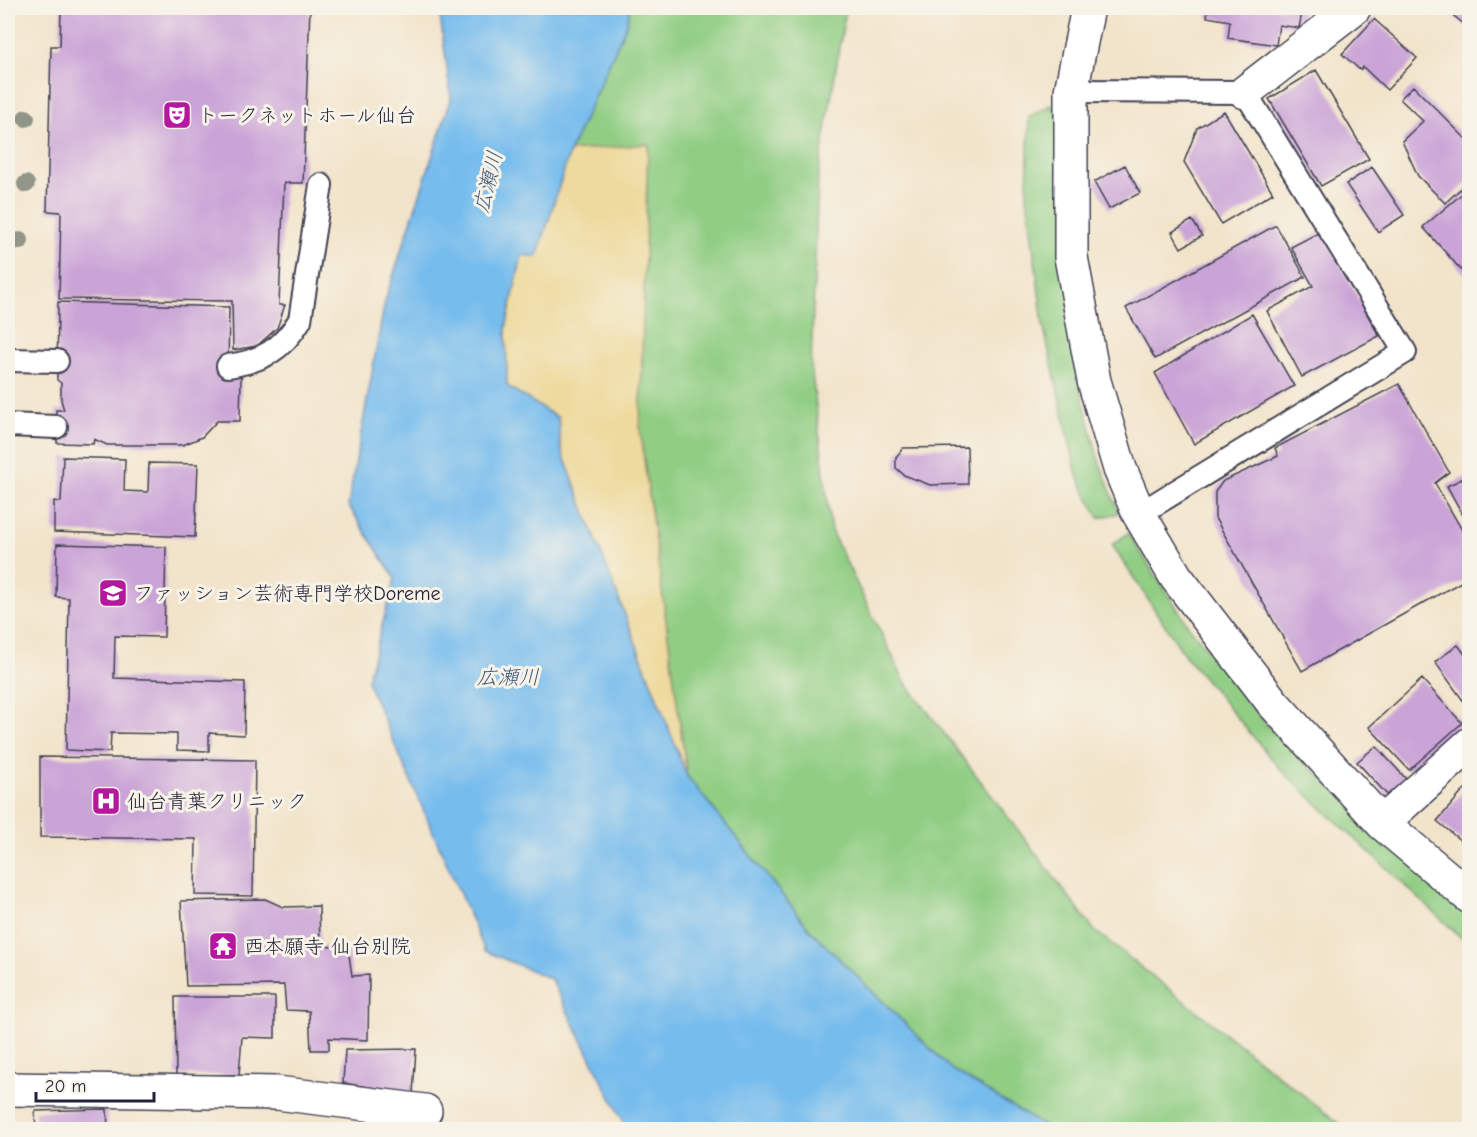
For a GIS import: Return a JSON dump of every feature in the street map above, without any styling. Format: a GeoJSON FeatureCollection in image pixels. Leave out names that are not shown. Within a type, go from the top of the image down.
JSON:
{"type":"FeatureCollection","features":[{"type":"Feature","properties":{"kind":"street"},"geometry":{"type":"LineString","coordinates":[[1088,8],[1071,91],[1071,257],[1094,381],[1120,469],[1138,514],[1176,577],[1266,694],[1382,823],[1470,897]]}},
{"type":"Feature","properties":{"kind":"street"},"geometry":{"type":"LineString","coordinates":[[1245,92],[1354,8]]}},
{"type":"Feature","properties":{"kind":"street"},"geometry":{"type":"LineString","coordinates":[[1382,823],[1470,744]]}},
{"type":"Feature","properties":{"kind":"street"},"geometry":{"type":"LineString","coordinates":[[8,1089],[277,1093],[425,1111]]}},
{"type":"Feature","properties":{"kind":"lane"},"geometry":{"type":"LineString","coordinates":[[1071,91],[1245,92],[1405,352],[1138,514]]}},
{"type":"Feature","properties":{"kind":"lane"},"geometry":{"type":"LineString","coordinates":[[228,366],[266,357],[289,337],[300,320],[321,185]]}},
{"type":"Feature","properties":{"kind":"lane"},"geometry":{"type":"LineString","coordinates":[[8,360],[57,361]]}},
{"type":"Feature","properties":{"kind":"lane"},"geometry":{"type":"LineString","coordinates":[[8,425],[56,427]]}},
{"type":"Feature","properties":{"kind":"green space"},"geometry":{"type":"Polygon","coordinates":[[[630,8],[846,8],[818,177],[811,365],[831,531],[905,682],[1094,930],[1346,1129],[1048,1129],[951,1069],[811,931],[687,776],[640,430],[648,145],[570,151],[626,26],[630,8]]]}},
{"type":"Feature","properties":{"kind":"green space"},"geometry":{"type":"Polygon","coordinates":[[[1051,105],[1060,115],[1080,387],[1098,458],[1119,513],[1099,518],[1077,475],[1043,324],[1027,197],[1029,117],[1051,105]]]}},
{"type":"Feature","properties":{"kind":"green space"},"geometry":{"type":"Polygon","coordinates":[[[1128,533],[1188,625],[1270,729],[1469,916],[1469,945],[1281,770],[1184,654],[1112,545],[1128,533]]]}},
{"type":"Feature","properties":{"kind":"sand"},"geometry":{"type":"Polygon","coordinates":[[[648,144],[640,430],[687,776],[561,449],[558,418],[507,387],[506,328],[522,254],[537,256],[570,151],[648,144]]]}},
{"type":"Feature","properties":{"kind":"water","name":"広瀬川"},"geometry":{"type":"Polygon","coordinates":[[[439,8],[630,8],[626,26],[570,151],[537,257],[522,255],[506,328],[507,386],[558,418],[561,449],[687,776],[811,931],[951,1069],[1048,1129],[627,1129],[551,979],[485,951],[367,681],[395,578],[348,505],[385,301],[451,99],[439,8]]]}},
{"type":"Feature","properties":{"kind":"building","name":"トークネットホール仙台"},"geometry":{"type":"Polygon","coordinates":[[[61,8],[310,8],[303,183],[284,183],[279,305],[285,305],[277,328],[257,346],[233,350],[232,301],[59,299],[61,212],[47,211],[51,46],[60,46],[61,8]]]}},
{"type":"Feature","properties":{"kind":"building"},"geometry":{"type":"Polygon","coordinates":[[[1208,8],[1303,8],[1299,28],[1279,25],[1276,45],[1228,38],[1230,21],[1207,17],[1208,8]]]}},
{"type":"Feature","properties":{"kind":"building"},"geometry":{"type":"Polygon","coordinates":[[[1444,8],[1470,8],[1470,29],[1444,8]]]}},
{"type":"Feature","properties":{"kind":"building"},"geometry":{"type":"Polygon","coordinates":[[[1374,19],[1417,58],[1387,90],[1363,67],[1360,70],[1342,54],[1374,19]]]}},
{"type":"Feature","properties":{"kind":"building"},"geometry":{"type":"Polygon","coordinates":[[[1316,70],[1369,159],[1321,186],[1269,99],[1316,70]]]}},
{"type":"Feature","properties":{"kind":"building"},"geometry":{"type":"Polygon","coordinates":[[[1413,86],[1470,143],[1470,180],[1445,203],[1418,176],[1402,141],[1423,121],[1400,99],[1413,86]]]}},
{"type":"Feature","properties":{"kind":"building"},"geometry":{"type":"Polygon","coordinates":[[[1224,111],[1273,193],[1221,224],[1184,162],[1197,128],[1224,111]]]}},
{"type":"Feature","properties":{"kind":"building"},"geometry":{"type":"Polygon","coordinates":[[[1125,165],[1140,193],[1109,209],[1094,182],[1125,165]]]}},
{"type":"Feature","properties":{"kind":"building"},"geometry":{"type":"Polygon","coordinates":[[[1372,167],[1404,215],[1378,232],[1346,184],[1372,167]]]}},
{"type":"Feature","properties":{"kind":"building"},"geometry":{"type":"Polygon","coordinates":[[[1470,187],[1470,280],[1423,227],[1470,187]]]}},
{"type":"Feature","properties":{"kind":"building"},"geometry":{"type":"Polygon","coordinates":[[[1192,220],[1202,236],[1181,248],[1172,232],[1192,220]]]}},
{"type":"Feature","properties":{"kind":"building"},"geometry":{"type":"Polygon","coordinates":[[[1276,225],[1305,277],[1155,359],[1126,308],[1276,225]]]}},
{"type":"Feature","properties":{"kind":"building"},"geometry":{"type":"Polygon","coordinates":[[[1322,231],[1379,336],[1302,377],[1267,311],[1313,286],[1291,247],[1322,231]]]}},
{"type":"Feature","properties":{"kind":"building"},"geometry":{"type":"Polygon","coordinates":[[[58,302],[229,307],[228,373],[241,376],[240,421],[217,421],[202,437],[183,445],[107,445],[94,439],[93,444],[57,443],[56,410],[64,410],[61,400],[61,383],[57,380],[58,302]]]}},
{"type":"Feature","properties":{"kind":"building"},"geometry":{"type":"Polygon","coordinates":[[[1252,314],[1294,386],[1194,444],[1155,373],[1252,314]]]}},
{"type":"Feature","properties":{"kind":"building"},"geometry":{"type":"Polygon","coordinates":[[[1399,384],[1449,472],[1435,483],[1470,544],[1470,577],[1302,671],[1215,518],[1215,492],[1223,481],[1278,456],[1275,448],[1399,384]]]}},
{"type":"Feature","properties":{"kind":"building"},"geometry":{"type":"Polygon","coordinates":[[[967,447],[968,484],[930,485],[904,475],[896,468],[896,457],[903,448],[967,447]]]}},
{"type":"Feature","properties":{"kind":"building"},"geometry":{"type":"Polygon","coordinates":[[[63,457],[125,459],[124,491],[148,492],[149,463],[198,464],[195,537],[54,532],[54,501],[61,502],[63,457]]]}},
{"type":"Feature","properties":{"kind":"building"},"geometry":{"type":"Polygon","coordinates":[[[1470,475],[1470,528],[1447,486],[1470,475]]]}},
{"type":"Feature","properties":{"kind":"building"},"geometry":{"type":"Polygon","coordinates":[[[57,544],[166,547],[164,637],[115,636],[114,678],[245,682],[244,735],[209,733],[209,751],[177,750],[177,734],[111,733],[110,752],[66,750],[69,598],[56,597],[57,544]]]}},
{"type":"Feature","properties":{"kind":"building"},"geometry":{"type":"Polygon","coordinates":[[[1458,645],[1470,661],[1470,710],[1435,662],[1458,645]]]}},
{"type":"Feature","properties":{"kind":"building"},"geometry":{"type":"Polygon","coordinates":[[[1422,679],[1462,723],[1409,770],[1369,727],[1422,679]]]}},
{"type":"Feature","properties":{"kind":"building"},"geometry":{"type":"Polygon","coordinates":[[[1376,746],[1408,781],[1390,798],[1357,762],[1376,746]]]}},
{"type":"Feature","properties":{"kind":"building"},"geometry":{"type":"Polygon","coordinates":[[[40,757],[255,760],[253,896],[195,895],[196,839],[40,837],[40,757]]]}},
{"type":"Feature","properties":{"kind":"building"},"geometry":{"type":"Polygon","coordinates":[[[1465,789],[1470,793],[1470,843],[1467,846],[1437,821],[1465,789]]]}},
{"type":"Feature","properties":{"kind":"building"},"geometry":{"type":"Polygon","coordinates":[[[265,899],[283,907],[319,906],[320,946],[348,948],[352,976],[369,975],[368,1040],[329,1038],[329,1050],[311,1050],[309,1011],[286,1010],[284,985],[186,986],[181,901],[265,899]]]}},
{"type":"Feature","properties":{"kind":"building"},"geometry":{"type":"Polygon","coordinates":[[[175,997],[275,997],[275,1038],[242,1037],[239,1075],[176,1075],[175,997]]]}},
{"type":"Feature","properties":{"kind":"building"},"geometry":{"type":"Polygon","coordinates":[[[416,1049],[413,1094],[343,1083],[345,1050],[416,1049]]]}},
{"type":"Feature","properties":{"kind":"building"},"geometry":{"type":"Polygon","coordinates":[[[107,1109],[108,1130],[36,1130],[35,1111],[107,1109]]]}},
{"type":"Feature","properties":{"kind":"place","name":"トークネットホール仙台"},"geometry":{"type":"Point","coordinates":[177,115]}},
{"type":"Feature","properties":{"kind":"place","name":"ファッション芸術専門学校Doreme"},"geometry":{"type":"Point","coordinates":[113,593]}},
{"type":"Feature","properties":{"kind":"place","name":"仙台青葉クリニック"},"geometry":{"type":"Point","coordinates":[106,801]}},
{"type":"Feature","properties":{"kind":"place","name":"西本願寺 仙台別院"},"geometry":{"type":"Point","coordinates":[223,946]}}]}
